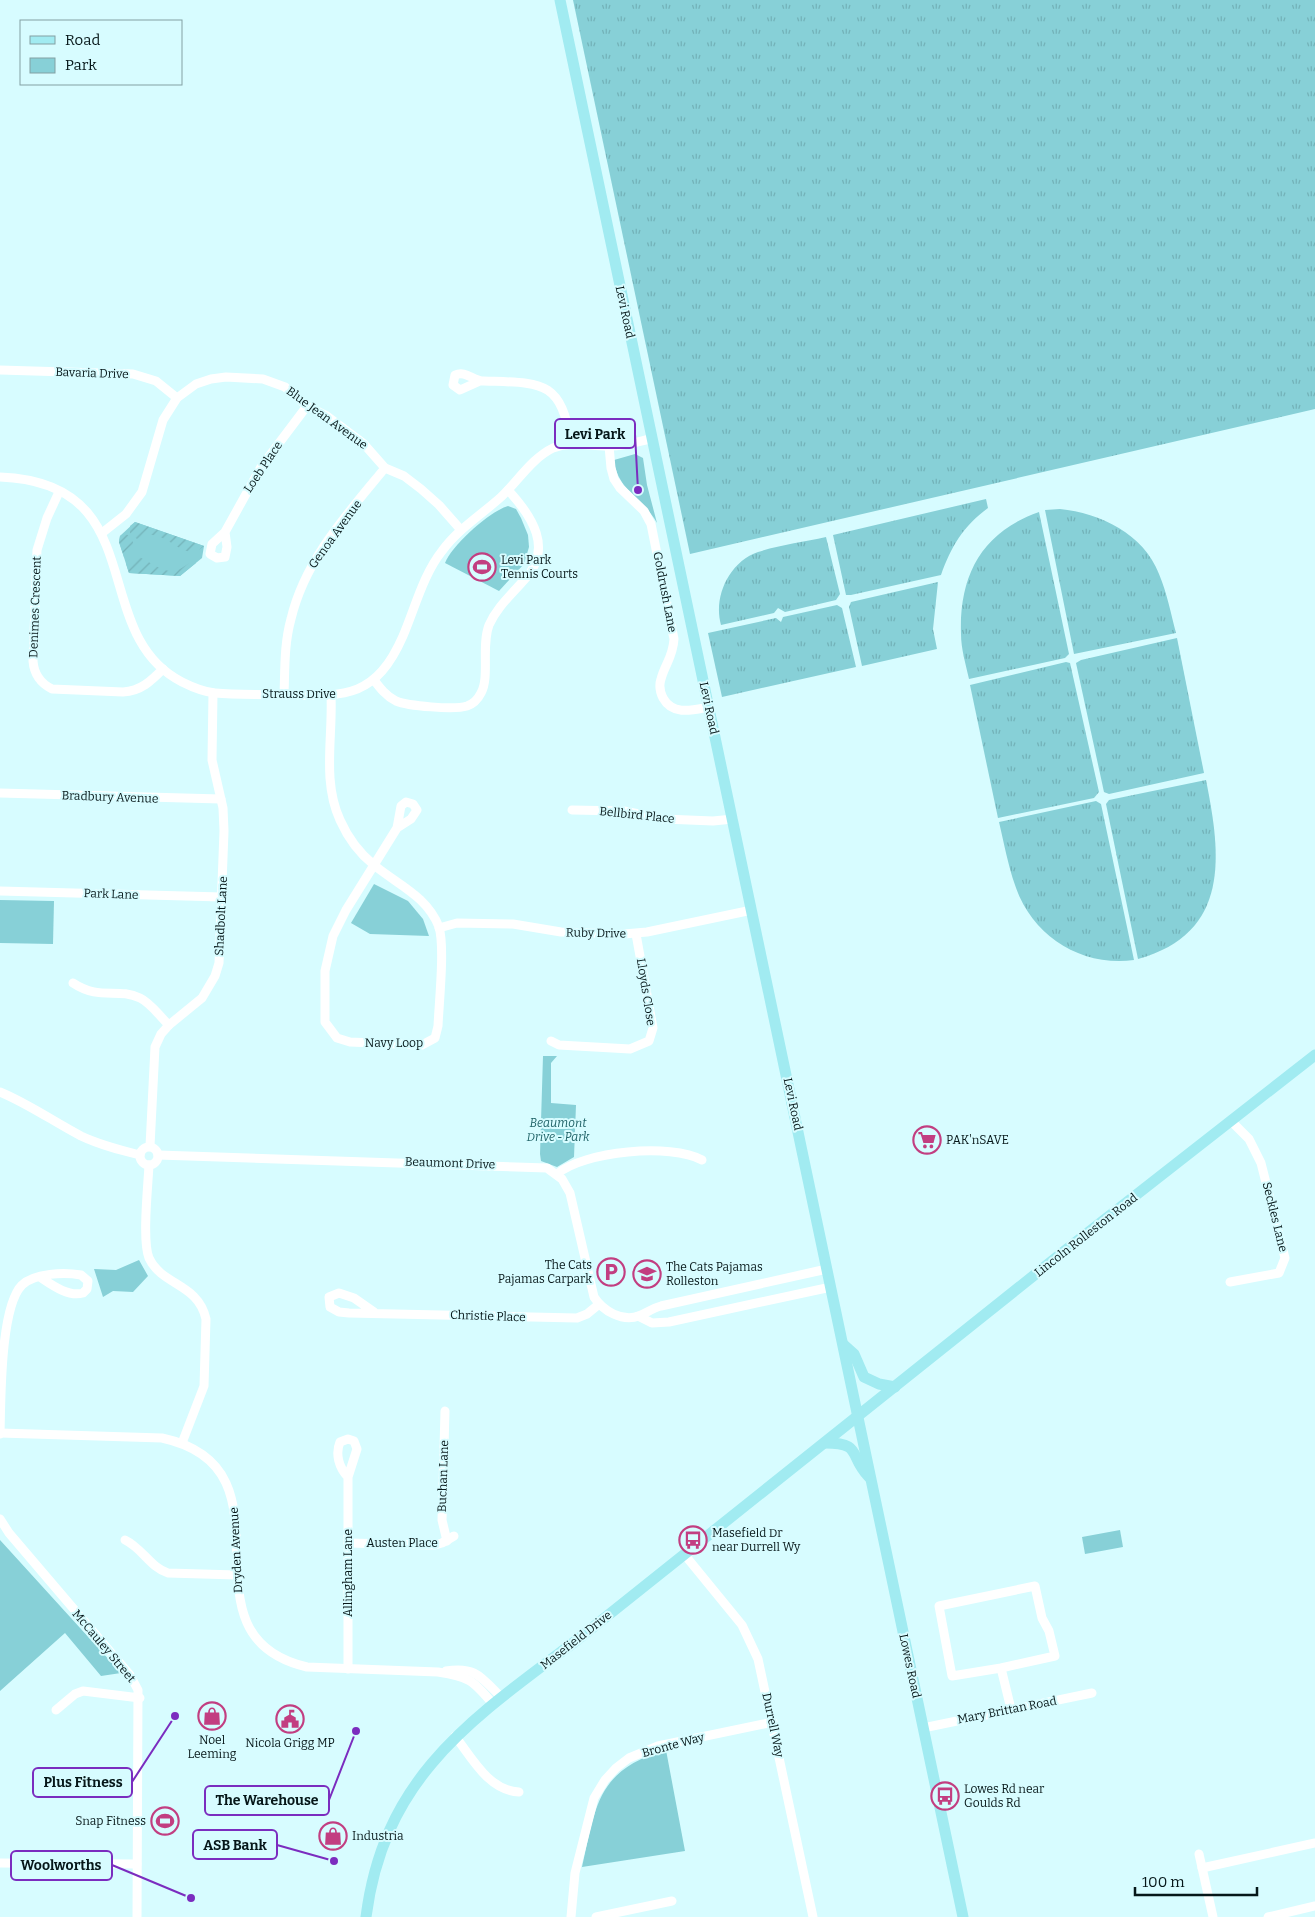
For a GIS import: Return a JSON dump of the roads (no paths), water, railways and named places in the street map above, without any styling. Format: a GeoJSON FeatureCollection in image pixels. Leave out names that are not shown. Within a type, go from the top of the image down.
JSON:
{"type":"FeatureCollection","features":[{"type":"Feature","properties":{"kind":"main road","name":"Levi Road"},"geometry":{"type":"LineString","coordinates":[[560,0],[650,439],[733,819],[858,1416]]}},
{"type":"Feature","properties":{"kind":"main road","name":"Lincoln Rolleston Road"},"geometry":{"type":"LineString","coordinates":[[858,1416],[1315,1055]]}},
{"type":"Feature","properties":{"kind":"main road"},"geometry":{"type":"LineString","coordinates":[[844,1345],[854,1354],[860,1372],[864,1377],[879,1384],[895,1387]]}},
{"type":"Feature","properties":{"kind":"main road","name":"Masefield Drive"},"geometry":{"type":"LineString","coordinates":[[366,1917],[376,1861],[395,1818],[416,1780],[455,1736],[497,1700],[858,1416]]}},
{"type":"Feature","properties":{"kind":"main road","name":"Lowes Road"},"geometry":{"type":"LineString","coordinates":[[858,1416],[963,1917]]}},
{"type":"Feature","properties":{"kind":"main road"},"geometry":{"type":"LineString","coordinates":[[825,1443],[847,1445],[853,1449],[859,1466],[870,1479]]}},
{"type":"Feature","properties":{"kind":"street","name":"Bavaria Drive"},"geometry":{"type":"LineString","coordinates":[[0,370],[133,374],[156,381],[177,398]]}},
{"type":"Feature","properties":{"kind":"street","name":"Blue Jean Avenue"},"geometry":{"type":"LineString","coordinates":[[102,533],[126,514],[142,492],[163,420],[177,398],[196,384],[211,379],[248,378],[263,379],[285,387],[308,406],[327,416],[363,443],[385,468],[404,476],[439,504],[461,530]]}},
{"type":"Feature","properties":{"kind":"street"},"geometry":{"type":"LineString","coordinates":[[480,381],[522,382],[550,391],[562,406],[571,443]]}},
{"type":"Feature","properties":{"kind":"street","name":"Loeb Place"},"geometry":{"type":"LineString","coordinates":[[225,532],[261,467],[308,406]]}},
{"type":"Feature","properties":{"kind":"street","name":"Strauss Drive"},"geometry":{"type":"LineString","coordinates":[[0,477],[36,482],[59,492],[84,510],[102,533],[131,624],[144,646],[163,670],[190,686],[213,693],[331,696],[354,691],[374,680],[389,663],[436,559],[461,530],[508,490],[544,453],[571,443],[610,446],[650,439]]}},
{"type":"Feature","properties":{"kind":"street","name":"Goldrush Lane"},"geometry":{"type":"LineString","coordinates":[[610,446],[611,468],[614,479],[620,488],[644,510],[654,538],[674,639],[672,655],[661,679],[662,696],[668,704],[677,710],[689,711],[709,707]]}},
{"type":"Feature","properties":{"kind":"street","name":"Genoa Avenue"},"geometry":{"type":"LineString","coordinates":[[284,695],[287,638],[301,586],[321,549],[385,468]]}},
{"type":"Feature","properties":{"kind":"street"},"geometry":{"type":"LineString","coordinates":[[374,680],[388,697],[409,705],[465,706],[474,702],[481,694],[484,686],[484,645],[490,624],[502,604],[533,569],[538,554],[537,535],[532,519],[508,490]]}},
{"type":"Feature","properties":{"kind":"street","name":"Denimes Crescent"},"geometry":{"type":"LineString","coordinates":[[59,492],[47,518],[37,550],[33,661],[36,675],[52,690],[132,692],[146,685],[163,670]]}},
{"type":"Feature","properties":{"kind":"street","name":"Shadbolt Lane"},"geometry":{"type":"LineString","coordinates":[[150,1146],[152,1055],[157,1041],[169,1025],[202,998],[214,976],[221,948],[224,831],[221,799],[212,760],[213,693]]}},
{"type":"Feature","properties":{"kind":"street","name":"Navy Loop"},"geometry":{"type":"LineString","coordinates":[[331,696],[330,782],[335,809],[351,841],[373,865],[422,899],[439,928],[441,943],[439,1017],[435,1038],[422,1045],[350,1042],[337,1038],[327,1028],[324,1015],[325,971],[329,948],[338,923],[373,865]]}},
{"type":"Feature","properties":{"kind":"street","name":"Bradbury Avenue"},"geometry":{"type":"LineString","coordinates":[[0,793],[221,799]]}},
{"type":"Feature","properties":{"kind":"street","name":"Bellbird Place"},"geometry":{"type":"LineString","coordinates":[[572,810],[624,812],[664,819],[713,821],[733,819]]}},
{"type":"Feature","properties":{"kind":"street"},"geometry":{"type":"LineString","coordinates":[[373,865],[397,828]]}},
{"type":"Feature","properties":{"kind":"street","name":"Park Lane"},"geometry":{"type":"LineString","coordinates":[[0,891],[222,897]]}},
{"type":"Feature","properties":{"kind":"street","name":"Ruby Drive"},"geometry":{"type":"LineString","coordinates":[[439,928],[457,923],[513,924],[561,932],[636,934],[752,910]]}},
{"type":"Feature","properties":{"kind":"street","name":"Lloyds Close"},"geometry":{"type":"LineString","coordinates":[[551,1041],[559,1045],[630,1049],[649,1041],[653,1028],[636,934]]}},
{"type":"Feature","properties":{"kind":"street"},"geometry":{"type":"LineString","coordinates":[[73,983],[94,993],[130,995],[142,999],[169,1025]]}},
{"type":"Feature","properties":{"kind":"street"},"geometry":{"type":"LineString","coordinates":[[0,1092],[38,1110],[83,1136],[114,1148],[140,1155]]}},
{"type":"Feature","properties":{"kind":"street","name":"Seckles Lane"},"geometry":{"type":"LineString","coordinates":[[1230,1282],[1279,1273],[1285,1258],[1261,1163],[1249,1139],[1232,1121]]}},
{"type":"Feature","properties":{"kind":"street"},"geometry":{"type":"LineString","coordinates":[[150,1146],[155,1148],[158,1156],[155,1163],[149,1165],[142,1162],[140,1155],[143,1148],[150,1146]]}},
{"type":"Feature","properties":{"kind":"street"},"geometry":{"type":"LineString","coordinates":[[702,1160],[686,1154],[624,1152],[577,1161],[557,1174],[570,1193],[590,1286],[598,1305],[618,1316],[638,1316],[661,1306],[828,1269]]}},
{"type":"Feature","properties":{"kind":"street","name":"Beaumont Drive"},"geometry":{"type":"LineString","coordinates":[[158,1156],[540,1166],[557,1174]]}},
{"type":"Feature","properties":{"kind":"street"},"geometry":{"type":"LineString","coordinates":[[149,1165],[147,1246],[150,1259],[164,1275],[195,1296],[204,1310],[206,1319],[204,1386],[182,1443]]}},
{"type":"Feature","properties":{"kind":"street"},"geometry":{"type":"LineString","coordinates":[[0,1433],[3,1345],[17,1291],[27,1281],[40,1277],[81,1275],[88,1281],[88,1286],[83,1293],[74,1294],[56,1288],[40,1277]]}},
{"type":"Feature","properties":{"kind":"street"},"geometry":{"type":"LineString","coordinates":[[638,1316],[652,1323],[659,1323],[831,1287]]}},
{"type":"Feature","properties":{"kind":"street"},"geometry":{"type":"LineString","coordinates":[[727,1292],[730,1308]]}},
{"type":"Feature","properties":{"kind":"street","name":"Christie Place"},"geometry":{"type":"LineString","coordinates":[[374,1312],[577,1318],[587,1314],[598,1305]]}},
{"type":"Feature","properties":{"kind":"street","name":"Buchan Lane"},"geometry":{"type":"LineString","coordinates":[[445,1410],[442,1520],[451,1538]]}},
{"type":"Feature","properties":{"kind":"street","name":"Dryden Avenue"},"geometry":{"type":"LineString","coordinates":[[0,1433],[162,1438],[182,1443],[218,1468],[228,1485],[235,1506],[239,1596],[243,1615],[251,1629],[267,1648],[282,1658],[302,1666],[438,1672],[467,1678],[497,1700]]}},
{"type":"Feature","properties":{"kind":"street","name":"Allingham Lane"},"geometry":{"type":"LineString","coordinates":[[348,1477],[348,1669]]}},
{"type":"Feature","properties":{"kind":"street","name":"McCauley Street"},"geometry":{"type":"LineString","coordinates":[[0,1519],[9,1533],[136,1684],[140,1698],[137,1917]]}},
{"type":"Feature","properties":{"kind":"street","name":"Austen Place"},"geometry":{"type":"LineString","coordinates":[[348,1543],[435,1544],[451,1538]]}},
{"type":"Feature","properties":{"kind":"street"},"geometry":{"type":"LineString","coordinates":[[125,1540],[136,1546],[160,1570],[168,1574],[238,1575]]}},
{"type":"Feature","properties":{"kind":"street","name":"Durrell Way"},"geometry":{"type":"LineString","coordinates":[[684,1554],[749,1635],[760,1666],[773,1722],[813,1917]]}},
{"type":"Feature","properties":{"kind":"street"},"geometry":{"type":"LineString","coordinates":[[1035,1586],[1042,1618],[1049,1631],[1055,1656],[1002,1668],[952,1676],[939,1606],[1035,1586]]}},
{"type":"Feature","properties":{"kind":"street"},"geometry":{"type":"LineString","coordinates":[[1002,1668],[1011,1709]]}},
{"type":"Feature","properties":{"kind":"street"},"geometry":{"type":"LineString","coordinates":[[56,1710],[75,1694],[83,1692],[140,1698]]}},
{"type":"Feature","properties":{"kind":"street","name":"Mary Brittan Road"},"geometry":{"type":"LineString","coordinates":[[923,1728],[1092,1693]]}},
{"type":"Feature","properties":{"kind":"street","name":"Bronte Way"},"geometry":{"type":"LineString","coordinates":[[569,1917],[575,1873],[594,1798],[604,1780],[616,1768],[629,1758],[658,1746],[773,1722]]}},
{"type":"Feature","properties":{"kind":"street"},"geometry":{"type":"LineString","coordinates":[[455,1736],[492,1782],[504,1790],[519,1792]]}},
{"type":"Feature","properties":{"kind":"street"},"geometry":{"type":"LineString","coordinates":[[1202,1868],[1315,1843]]}},
{"type":"Feature","properties":{"kind":"street"},"geometry":{"type":"LineString","coordinates":[[1199,1854],[1213,1917]]}},
{"type":"Feature","properties":{"kind":"street"},"geometry":{"type":"LineString","coordinates":[[0,1863],[137,1864]]}},
{"type":"Feature","properties":{"kind":"street"},"geometry":{"type":"LineString","coordinates":[[596,1917],[672,1901]]}},
{"type":"Feature","properties":{"kind":"street"},"geometry":{"type":"LineString","coordinates":[[1268,1917],[1315,1906]]}},
{"type":"Feature","properties":{"kind":"place","name":"Levi Park"},"geometry":{"type":"Point","coordinates":[638,490]}},
{"type":"Feature","properties":{"kind":"place","name":"Levi Park Tennis Courts"},"geometry":{"type":"Point","coordinates":[482,567]}},
{"type":"Feature","properties":{"kind":"place","name":"PAK'nSAVE"},"geometry":{"type":"Point","coordinates":[927,1140]}},
{"type":"Feature","properties":{"kind":"place","name":"The Cats Pajamas Carpark"},"geometry":{"type":"Point","coordinates":[611,1272]}},
{"type":"Feature","properties":{"kind":"place","name":"The Cats Pajamas Rolleston"},"geometry":{"type":"Point","coordinates":[647,1274]}},
{"type":"Feature","properties":{"kind":"place","name":"Masefield Dr near Durrell Wy"},"geometry":{"type":"Point","coordinates":[693,1540]}},
{"type":"Feature","properties":{"kind":"place","name":"Plus Fitness"},"geometry":{"type":"Point","coordinates":[175,1716]}},
{"type":"Feature","properties":{"kind":"place","name":"Noel Leeming"},"geometry":{"type":"Point","coordinates":[212,1716]}},
{"type":"Feature","properties":{"kind":"place","name":"Nicola Grigg MP"},"geometry":{"type":"Point","coordinates":[290,1719]}},
{"type":"Feature","properties":{"kind":"place","name":"The Warehouse"},"geometry":{"type":"Point","coordinates":[356,1731]}},
{"type":"Feature","properties":{"kind":"place","name":"Lowes Rd near Goulds Rd"},"geometry":{"type":"Point","coordinates":[945,1796]}},
{"type":"Feature","properties":{"kind":"place","name":"Snap Fitness"},"geometry":{"type":"Point","coordinates":[165,1821]}},
{"type":"Feature","properties":{"kind":"place","name":"Industria"},"geometry":{"type":"Point","coordinates":[333,1836]}},
{"type":"Feature","properties":{"kind":"place","name":"ASB Bank"},"geometry":{"type":"Point","coordinates":[334,1861]}},
{"type":"Feature","properties":{"kind":"place","name":"Woolworths"},"geometry":{"type":"Point","coordinates":[191,1898]}},
{"type":"Feature","properties":{"kind":"park label","name":"Beaumont Drive - Park"},"geometry":{"type":"Point","coordinates":[558,1130]}}]}
